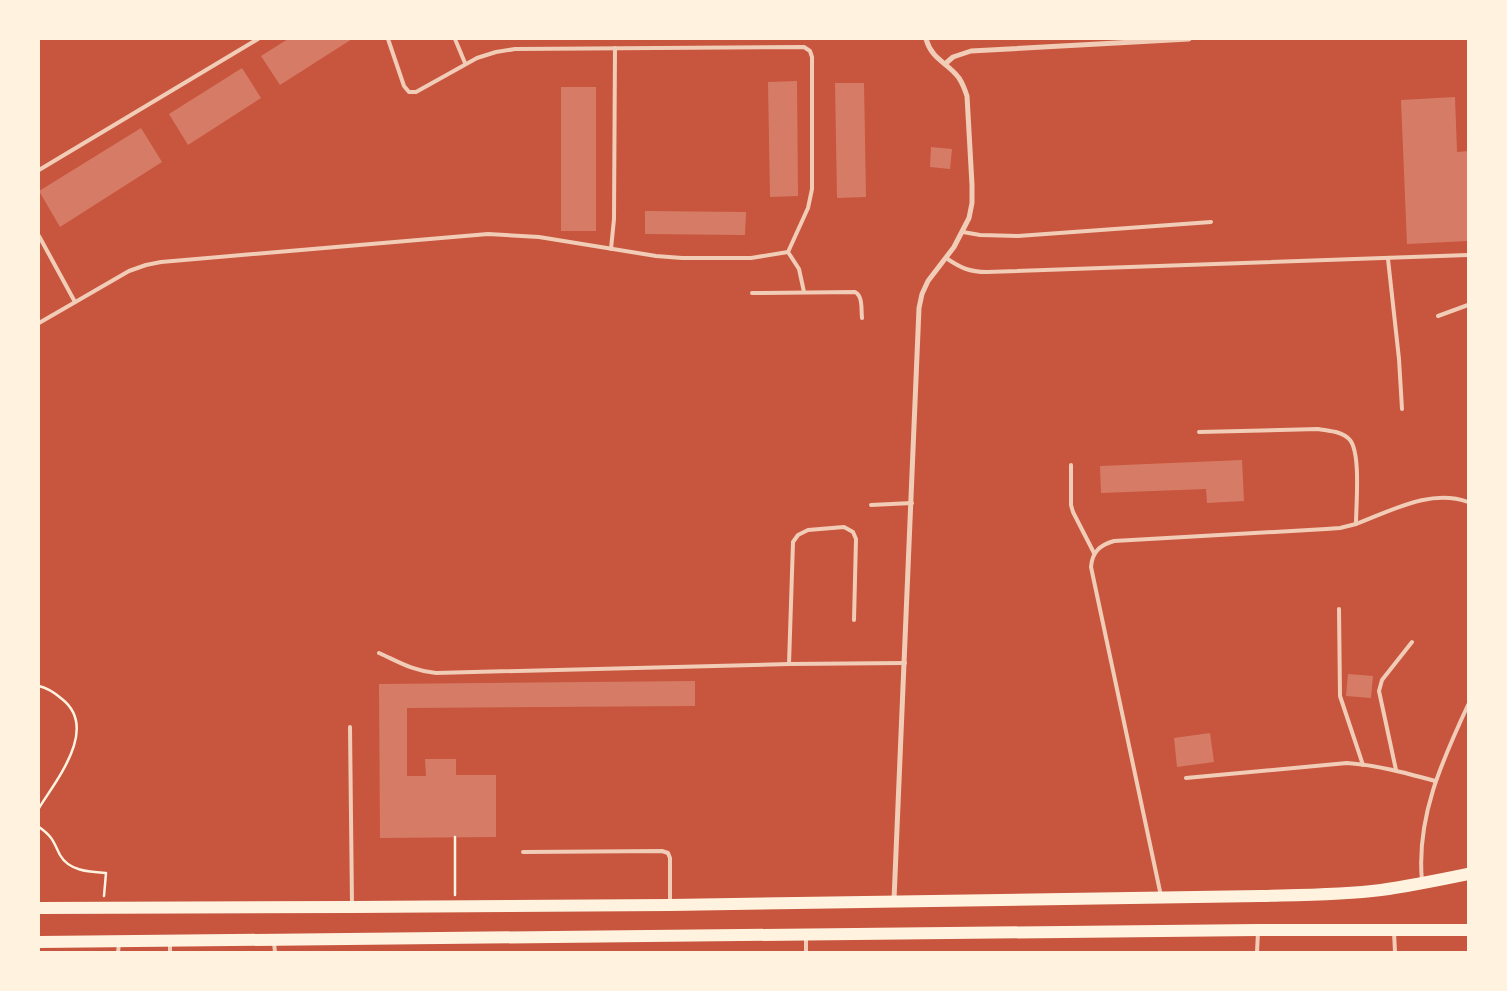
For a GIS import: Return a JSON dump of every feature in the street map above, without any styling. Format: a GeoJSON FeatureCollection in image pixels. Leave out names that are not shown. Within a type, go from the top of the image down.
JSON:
{"type":"FeatureCollection","features":[{"type":"Feature","properties":{"kind":"main road"},"geometry":{"type":"LineString","coordinates":[[39,908],[670,905],[1335,894],[1422,884],[1468,874]]}},
{"type":"Feature","properties":{"kind":"main road"},"geometry":{"type":"LineString","coordinates":[[39,942],[118,947],[170,947],[806,935],[1258,930],[1468,930]]}},
{"type":"Feature","properties":{"kind":"street"},"geometry":{"type":"LineString","coordinates":[[894,901],[919,308],[922,294],[928,281],[963,232],[969,218],[972,185],[967,96],[964,86],[958,77],[935,56],[926,39]]}},
{"type":"Feature","properties":{"kind":"street"},"geometry":{"type":"LineString","coordinates":[[945,64],[953,57],[971,50],[1188,39]]}},
{"type":"Feature","properties":{"kind":"lane"},"geometry":{"type":"LineString","coordinates":[[39,170],[258,39]]}},
{"type":"Feature","properties":{"kind":"lane"},"geometry":{"type":"LineString","coordinates":[[388,39],[404,86],[409,92],[416,92],[477,58],[515,49],[804,47],[810,51],[812,57],[811,198],[788,252]]}},
{"type":"Feature","properties":{"kind":"lane"},"geometry":{"type":"LineString","coordinates":[[455,39],[465,64]]}},
{"type":"Feature","properties":{"kind":"lane"},"geometry":{"type":"LineString","coordinates":[[611,249],[614,219],[615,48]]}},
{"type":"Feature","properties":{"kind":"lane"},"geometry":{"type":"LineString","coordinates":[[963,232],[980,235],[1018,236],[1211,222]]}},
{"type":"Feature","properties":{"kind":"lane"},"geometry":{"type":"LineString","coordinates":[[39,323],[130,270],[146,264],[161,262],[488,234],[539,237],[656,256],[682,258],[751,258],[788,252]]}},
{"type":"Feature","properties":{"kind":"lane"},"geometry":{"type":"LineString","coordinates":[[39,236],[75,302]]}},
{"type":"Feature","properties":{"kind":"lane"},"geometry":{"type":"LineString","coordinates":[[788,252],[799,269],[804,292]]}},
{"type":"Feature","properties":{"kind":"lane"},"geometry":{"type":"LineString","coordinates":[[946,258],[965,269],[975,272],[987,272],[1468,255]]}},
{"type":"Feature","properties":{"kind":"lane"},"geometry":{"type":"LineString","coordinates":[[1388,259],[1399,358],[1402,409]]}},
{"type":"Feature","properties":{"kind":"lane"},"geometry":{"type":"LineString","coordinates":[[752,292],[855,292],[860,298],[862,318]]}},
{"type":"Feature","properties":{"kind":"lane"},"geometry":{"type":"LineString","coordinates":[[1438,316],[1468,305]]}},
{"type":"Feature","properties":{"kind":"lane"},"geometry":{"type":"LineString","coordinates":[[1199,432],[1318,429],[1336,432],[1345,436],[1351,442],[1357,463],[1356,524]]}},
{"type":"Feature","properties":{"kind":"lane"},"geometry":{"type":"LineString","coordinates":[[1071,464],[1071,505],[1094,553]]}},
{"type":"Feature","properties":{"kind":"lane"},"geometry":{"type":"LineString","coordinates":[[1161,898],[1091,567],[1094,553],[1100,547],[1114,541],[1340,528],[1426,499],[1454,499],[1468,502]]}},
{"type":"Feature","properties":{"kind":"lane"},"geometry":{"type":"LineString","coordinates":[[871,505],[912,504]]}},
{"type":"Feature","properties":{"kind":"lane"},"geometry":{"type":"LineString","coordinates":[[789,664],[792,542],[798,535],[808,530],[844,527],[853,532],[856,539],[854,620]]}},
{"type":"Feature","properties":{"kind":"lane"},"geometry":{"type":"LineString","coordinates":[[1339,610],[1340,696],[1363,764]]}},
{"type":"Feature","properties":{"kind":"lane"},"geometry":{"type":"LineString","coordinates":[[1396,770],[1379,691],[1382,680],[1412,642]]}},
{"type":"Feature","properties":{"kind":"lane"},"geometry":{"type":"LineString","coordinates":[[379,653],[411,668],[436,673],[789,664],[905,664]]}},
{"type":"Feature","properties":{"kind":"lane"},"geometry":{"type":"LineString","coordinates":[[1422,884],[1421,858],[1423,838],[1435,781],[1468,705]]}},
{"type":"Feature","properties":{"kind":"lane"},"geometry":{"type":"LineString","coordinates":[[350,727],[352,907]]}},
{"type":"Feature","properties":{"kind":"lane"},"geometry":{"type":"LineString","coordinates":[[1186,778],[1363,764],[1396,770],[1435,781]]}},
{"type":"Feature","properties":{"kind":"lane"},"geometry":{"type":"LineString","coordinates":[[524,852],[662,851],[668,853],[670,858],[670,905]]}},
{"type":"Feature","properties":{"kind":"lane"},"geometry":{"type":"LineString","coordinates":[[1257,952],[1258,930]]}},
{"type":"Feature","properties":{"kind":"lane"},"geometry":{"type":"LineString","coordinates":[[1394,930],[1395,952]]}},
{"type":"Feature","properties":{"kind":"lane"},"geometry":{"type":"LineString","coordinates":[[806,935],[806,952]]}},
{"type":"Feature","properties":{"kind":"path"},"geometry":{"type":"LineString","coordinates":[[39,686],[50,690],[70,705],[76,715],[77,734],[69,761],[39,808]]}},
{"type":"Feature","properties":{"kind":"path"},"geometry":{"type":"LineString","coordinates":[[39,827],[48,834],[57,846],[61,856],[71,866],[82,870],[106,873],[105,896],[96,896]]}},
{"type":"Feature","properties":{"kind":"path"},"geometry":{"type":"LineString","coordinates":[[455,837],[455,906]]}},
{"type":"Feature","properties":{"kind":"building"},"geometry":{"type":"Polygon","coordinates":[[[288,39],[352,39],[280,85],[261,56],[288,39]]]}},
{"type":"Feature","properties":{"kind":"building"},"geometry":{"type":"Polygon","coordinates":[[[242,68],[261,98],[188,145],[169,114],[242,68]]]}},
{"type":"Feature","properties":{"kind":"building"},"geometry":{"type":"Polygon","coordinates":[[[797,81],[798,196],[770,197],[768,82],[797,81]]]}},
{"type":"Feature","properties":{"kind":"building"},"geometry":{"type":"Polygon","coordinates":[[[835,83],[864,83],[866,197],[837,198],[835,83]]]}},
{"type":"Feature","properties":{"kind":"building"},"geometry":{"type":"Polygon","coordinates":[[[561,87],[596,87],[596,231],[561,231],[561,87]]]}},
{"type":"Feature","properties":{"kind":"building"},"geometry":{"type":"Polygon","coordinates":[[[1455,97],[1457,152],[1468,151],[1468,241],[1407,244],[1401,100],[1455,97]]]}},
{"type":"Feature","properties":{"kind":"building"},"geometry":{"type":"Polygon","coordinates":[[[141,128],[162,162],[60,227],[39,191],[141,128]]]}},
{"type":"Feature","properties":{"kind":"building"},"geometry":{"type":"Polygon","coordinates":[[[931,147],[952,149],[950,169],[930,167],[931,147]]]}},
{"type":"Feature","properties":{"kind":"building"},"geometry":{"type":"Polygon","coordinates":[[[645,211],[746,212],[745,235],[645,234],[645,211]]]}},
{"type":"Feature","properties":{"kind":"building"},"geometry":{"type":"Polygon","coordinates":[[[1242,460],[1244,501],[1207,503],[1206,489],[1101,493],[1100,466],[1242,460]]]}},
{"type":"Feature","properties":{"kind":"building"},"geometry":{"type":"Polygon","coordinates":[[[1348,674],[1373,676],[1371,698],[1346,696],[1348,674]]]}},
{"type":"Feature","properties":{"kind":"building"},"geometry":{"type":"Polygon","coordinates":[[[695,681],[695,706],[407,708],[407,776],[426,776],[425,759],[456,759],[456,775],[496,775],[496,837],[380,838],[379,684],[695,681]]]}},
{"type":"Feature","properties":{"kind":"building"},"geometry":{"type":"Polygon","coordinates":[[[1210,733],[1214,762],[1177,767],[1174,738],[1210,733]]]}}]}
